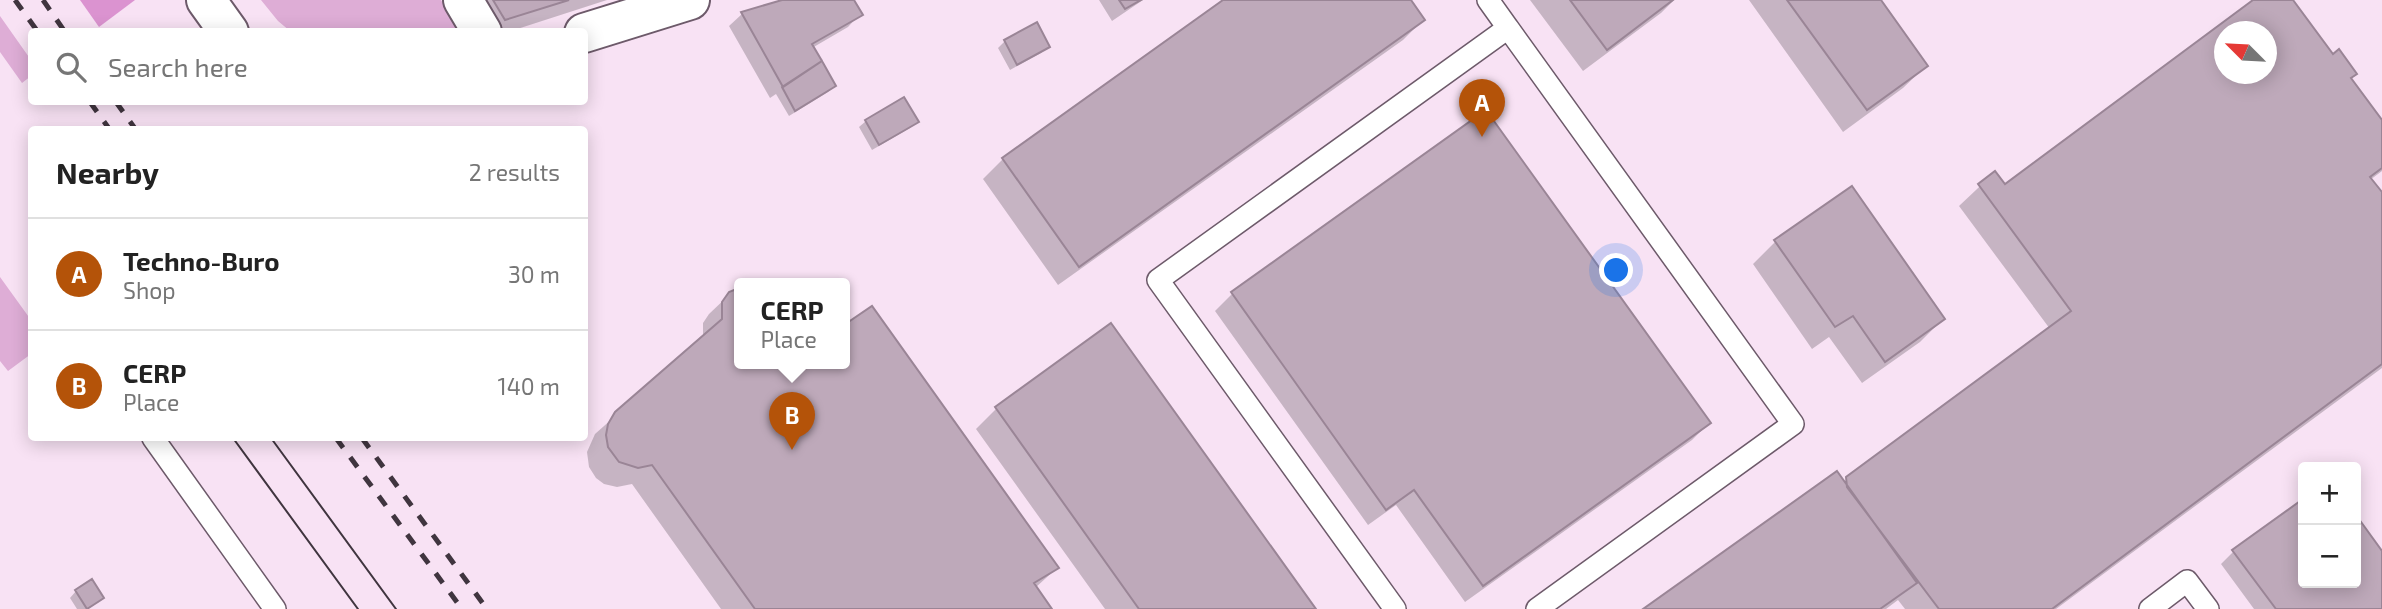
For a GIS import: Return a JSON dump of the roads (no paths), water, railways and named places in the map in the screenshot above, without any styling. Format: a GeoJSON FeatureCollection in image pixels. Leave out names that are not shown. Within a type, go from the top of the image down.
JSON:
{"type":"FeatureCollection","features":[{"type":"Feature","properties":{"kind":"street"},"geometry":{"type":"LineString","coordinates":[[206,0],[226,28]]}},
{"type":"Feature","properties":{"kind":"street"},"geometry":{"type":"LineString","coordinates":[[463,0],[480,28]]}},
{"type":"Feature","properties":{"kind":"street"},"geometry":{"type":"LineString","coordinates":[[588,32],[690,0]]}},
{"type":"Feature","properties":{"kind":"lane"},"geometry":{"type":"LineString","coordinates":[[1489,0],[1793,424],[1537,609]]}},
{"type":"Feature","properties":{"kind":"lane"},"geometry":{"type":"LineString","coordinates":[[1395,609],[1158,280],[1508,29]]}},
{"type":"Feature","properties":{"kind":"lane"},"geometry":{"type":"LineString","coordinates":[[155,441],[275,609]]}},
{"type":"Feature","properties":{"kind":"lane"},"geometry":{"type":"LineString","coordinates":[[2150,609],[2187,581],[2208,609]]}},
{"type":"Feature","properties":{"kind":"tram line"},"geometry":{"type":"LineString","coordinates":[[235,441],[358,609]]}},
{"type":"Feature","properties":{"kind":"tram line"},"geometry":{"type":"LineString","coordinates":[[273,441],[396,609]]}},
{"type":"Feature","properties":{"kind":"railway"},"geometry":{"type":"LineString","coordinates":[[15,0],[35,28]]}},
{"type":"Feature","properties":{"kind":"railway"},"geometry":{"type":"LineString","coordinates":[[43,0],[62,28]]}},
{"type":"Feature","properties":{"kind":"railway"},"geometry":{"type":"LineString","coordinates":[[92,105],[107,126]]}},
{"type":"Feature","properties":{"kind":"railway"},"geometry":{"type":"LineString","coordinates":[[118,105],[133,126]]}},
{"type":"Feature","properties":{"kind":"railway"},"geometry":{"type":"LineString","coordinates":[[338,441],[462,609]]}},
{"type":"Feature","properties":{"kind":"railway"},"geometry":{"type":"LineString","coordinates":[[364,441],[487,609]]}},
{"type":"Feature","properties":{"kind":"place","name":"Techno-Buro"},"geometry":{"type":"Point","coordinates":[1482,137]}},
{"type":"Feature","properties":{"kind":"place","name":"CERP"},"geometry":{"type":"Point","coordinates":[792,450]}}]}
